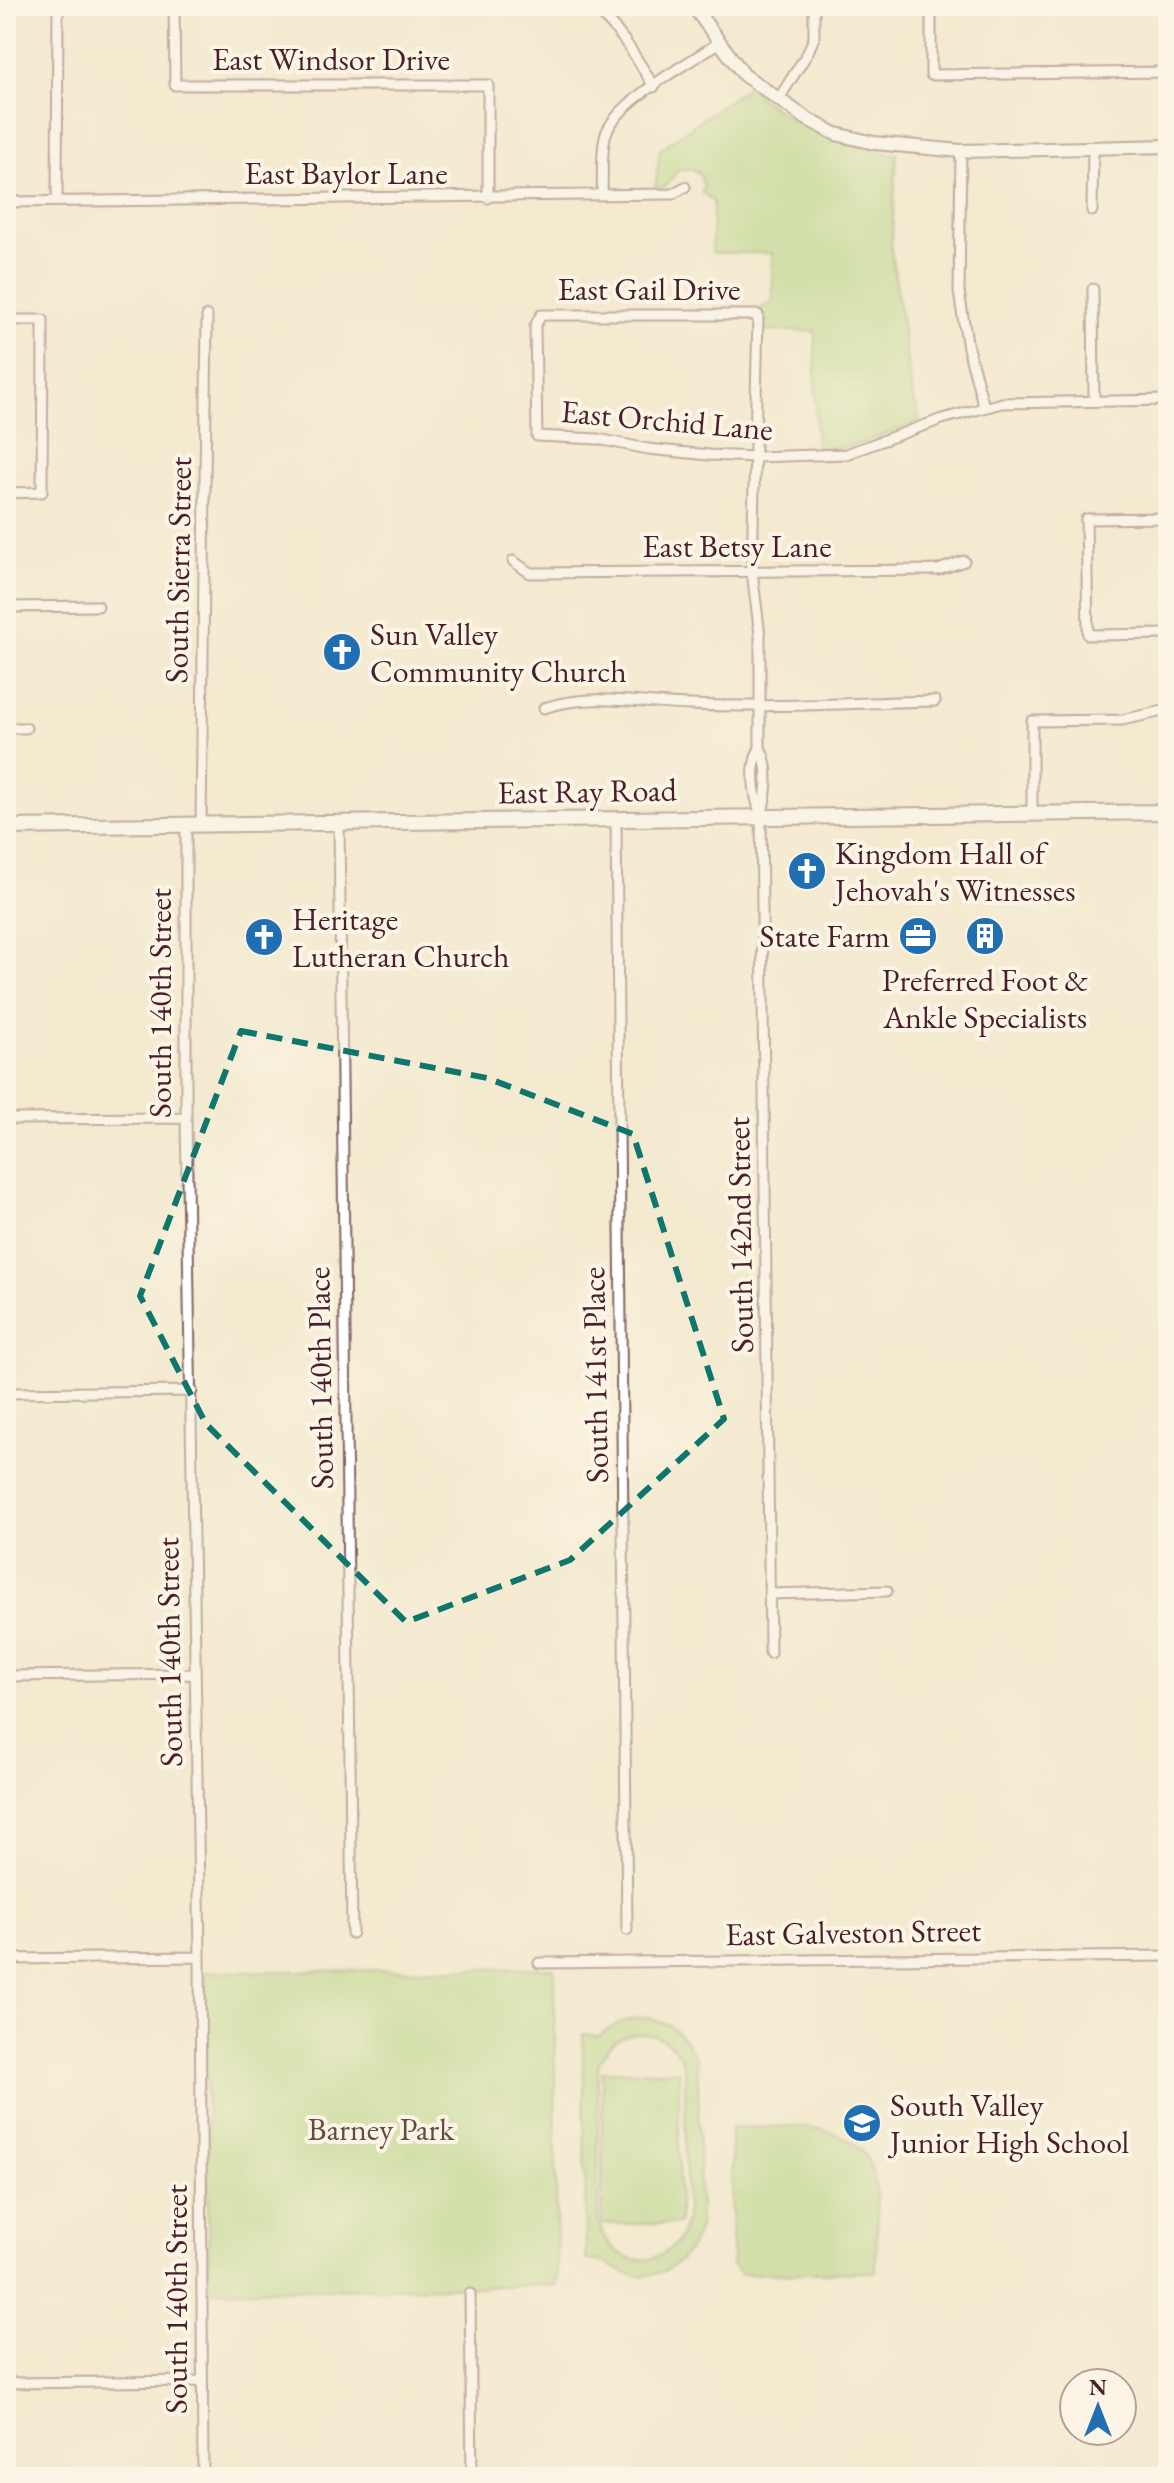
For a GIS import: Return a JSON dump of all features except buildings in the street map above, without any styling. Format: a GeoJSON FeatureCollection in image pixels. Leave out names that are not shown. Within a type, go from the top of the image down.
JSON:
{"type":"FeatureCollection","features":[{"type":"Feature","properties":{"kind":"main road","name":"East Ray Road"},"geometry":{"type":"LineString","coordinates":[[6,827],[1168,812]]}},
{"type":"Feature","properties":{"kind":"street"},"geometry":{"type":"LineString","coordinates":[[57,201],[58,6]]}},
{"type":"Feature","properties":{"kind":"street","name":"East Windsor Drive"},"geometry":{"type":"LineString","coordinates":[[174,6],[175,85],[488,85],[488,198]]}},
{"type":"Feature","properties":{"kind":"street"},"geometry":{"type":"LineString","coordinates":[[591,6],[605,16],[626,41],[654,87]]}},
{"type":"Feature","properties":{"kind":"street"},"geometry":{"type":"LineString","coordinates":[[693,6],[744,75],[778,100],[836,134],[874,143],[961,151],[1168,146]]}},
{"type":"Feature","properties":{"kind":"street"},"geometry":{"type":"LineString","coordinates":[[778,100],[814,38],[814,6]]}},
{"type":"Feature","properties":{"kind":"street"},"geometry":{"type":"LineString","coordinates":[[931,6],[931,75],[1168,72]]}},
{"type":"Feature","properties":{"kind":"street"},"geometry":{"type":"LineString","coordinates":[[602,194],[605,138],[611,120],[626,105],[720,42]]}},
{"type":"Feature","properties":{"kind":"street"},"geometry":{"type":"LineString","coordinates":[[1092,211],[1093,147]]}},
{"type":"Feature","properties":{"kind":"street"},"geometry":{"type":"LineString","coordinates":[[961,151],[959,292],[968,348],[984,407]]}},
{"type":"Feature","properties":{"kind":"street","name":"East Baylor Lane"},"geometry":{"type":"LineString","coordinates":[[6,202],[672,194],[685,187]]}},
{"type":"Feature","properties":{"kind":"street"},"geometry":{"type":"LineString","coordinates":[[1093,289],[1094,401]]}},
{"type":"Feature","properties":{"kind":"street","name":"East Gail Drive"},"geometry":{"type":"LineString","coordinates":[[537,436],[535,326],[541,315],[758,315]]}},
{"type":"Feature","properties":{"kind":"street","name":"South 142nd Street"},"geometry":{"type":"LineString","coordinates":[[758,315],[752,572],[760,635],[760,748],[755,757],[755,794],[761,815],[770,1653]]}},
{"type":"Feature","properties":{"kind":"street","name":"South Sierra Street"},"geometry":{"type":"LineString","coordinates":[[193,825],[207,316]]}},
{"type":"Feature","properties":{"kind":"street"},"geometry":{"type":"LineString","coordinates":[[6,320],[43,320],[42,492],[6,493]]}},
{"type":"Feature","properties":{"kind":"street","name":"East Orchid Lane"},"geometry":{"type":"LineString","coordinates":[[537,436],[598,439],[648,449],[755,457],[846,454],[942,419],[1002,403],[1168,400]]}},
{"type":"Feature","properties":{"kind":"street"},"geometry":{"type":"LineString","coordinates":[[1168,518],[1086,519],[1088,635],[1168,634]]}},
{"type":"Feature","properties":{"kind":"street","name":"East Betsy Lane"},"geometry":{"type":"LineString","coordinates":[[513,561],[530,573],[938,570],[964,561]]}},
{"type":"Feature","properties":{"kind":"street"},"geometry":{"type":"LineString","coordinates":[[6,607],[98,606]]}},
{"type":"Feature","properties":{"kind":"street"},"geometry":{"type":"LineString","coordinates":[[544,708],[565,701],[614,699],[689,705],[935,701]]}},
{"type":"Feature","properties":{"kind":"street"},"geometry":{"type":"LineString","coordinates":[[1032,813],[1032,721],[1122,720],[1168,710]]}},
{"type":"Feature","properties":{"kind":"street"},"geometry":{"type":"LineString","coordinates":[[6,728],[26,728]]}},
{"type":"Feature","properties":{"kind":"street","name":"South 141st Place"},"geometry":{"type":"LineString","coordinates":[[616,820],[627,1930]]}},
{"type":"Feature","properties":{"kind":"street","name":"South 140th Place"},"geometry":{"type":"LineString","coordinates":[[339,823],[352,1933]]}},
{"type":"Feature","properties":{"kind":"street","name":"South 140th Street"},"geometry":{"type":"LineString","coordinates":[[193,825],[186,1118],[200,1957],[203,2477]]}},
{"type":"Feature","properties":{"kind":"street"},"geometry":{"type":"LineString","coordinates":[[6,1119],[186,1118]]}},
{"type":"Feature","properties":{"kind":"street"},"geometry":{"type":"LineString","coordinates":[[6,1393],[192,1391]]}},
{"type":"Feature","properties":{"kind":"street"},"geometry":{"type":"LineString","coordinates":[[770,1594],[887,1591]]}},
{"type":"Feature","properties":{"kind":"street"},"geometry":{"type":"LineString","coordinates":[[6,1676],[195,1674]]}},
{"type":"Feature","properties":{"kind":"street","name":"East Galveston Street"},"geometry":{"type":"LineString","coordinates":[[539,1963],[1168,1956]]}},
{"type":"Feature","properties":{"kind":"street"},"geometry":{"type":"LineString","coordinates":[[6,1959],[200,1957]]}},
{"type":"Feature","properties":{"kind":"street"},"geometry":{"type":"LineString","coordinates":[[470,2294],[472,2477]]}},
{"type":"Feature","properties":{"kind":"street"},"geometry":{"type":"LineString","coordinates":[[6,2383],[202,2381]]}},
{"type":"Feature","properties":{"kind":"highlighted area"},"geometry":{"type":"Polygon","coordinates":[[[241,1031],[487,1078],[633,1134],[724,1419],[570,1560],[406,1622],[206,1424],[140,1296],[241,1031]]]}},
{"type":"Feature","properties":{"kind":"green space"},"geometry":{"type":"Polygon","coordinates":[[[747,87],[781,112],[818,132],[857,147],[897,154],[891,250],[911,388],[920,421],[854,446],[816,449],[815,331],[764,331],[759,310],[773,300],[772,253],[712,253],[713,201],[701,192],[704,187],[699,173],[690,169],[678,170],[665,187],[655,190],[660,149],[747,87]]]}},
{"type":"Feature","properties":{"kind":"green space","name":"Barney Park"},"geometry":{"type":"Polygon","coordinates":[[[554,1968],[557,2285],[209,2291],[205,1972],[554,1968]]]}},
{"type":"Feature","properties":{"kind":"green space"},"geometry":{"type":"Polygon","coordinates":[[[648,2018],[669,2025],[685,2040],[696,2058],[700,2223],[683,2257],[664,2271],[652,2275],[626,2273],[603,2263],[586,2260],[583,2034],[598,2036],[619,2023],[648,2018]],[[637,2033],[617,2040],[604,2054],[598,2067],[598,2220],[604,2237],[615,2250],[642,2260],[669,2250],[680,2237],[686,2220],[683,2066],[670,2044],[637,2033]]]}},
{"type":"Feature","properties":{"kind":"green space"},"geometry":{"type":"Polygon","coordinates":[[[602,2071],[679,2071],[679,2224],[602,2224],[602,2071]]]}},
{"type":"Feature","properties":{"kind":"green space"},"geometry":{"type":"Polygon","coordinates":[[[731,2128],[820,2129],[856,2145],[868,2162],[875,2185],[876,2272],[741,2274],[732,2264],[731,2128]]]}},
{"type":"Feature","properties":{"kind":"place","name":"Sun Valley Community Church"},"geometry":{"type":"Point","coordinates":[342,652]}},
{"type":"Feature","properties":{"kind":"place","name":"Kingdom Hall of Jehovah's Witnesses"},"geometry":{"type":"Point","coordinates":[807,871]}},
{"type":"Feature","properties":{"kind":"place","name":"State Farm"},"geometry":{"type":"Point","coordinates":[918,936]}},
{"type":"Feature","properties":{"kind":"place","name":"Preferred Foot & Ankle Specialists"},"geometry":{"type":"Point","coordinates":[985,936]}},
{"type":"Feature","properties":{"kind":"place","name":"Heritage Lutheran Church"},"geometry":{"type":"Point","coordinates":[264,937]}},
{"type":"Feature","properties":{"kind":"place","name":"South Valley Junior High School"},"geometry":{"type":"Point","coordinates":[862,2123]}}]}
